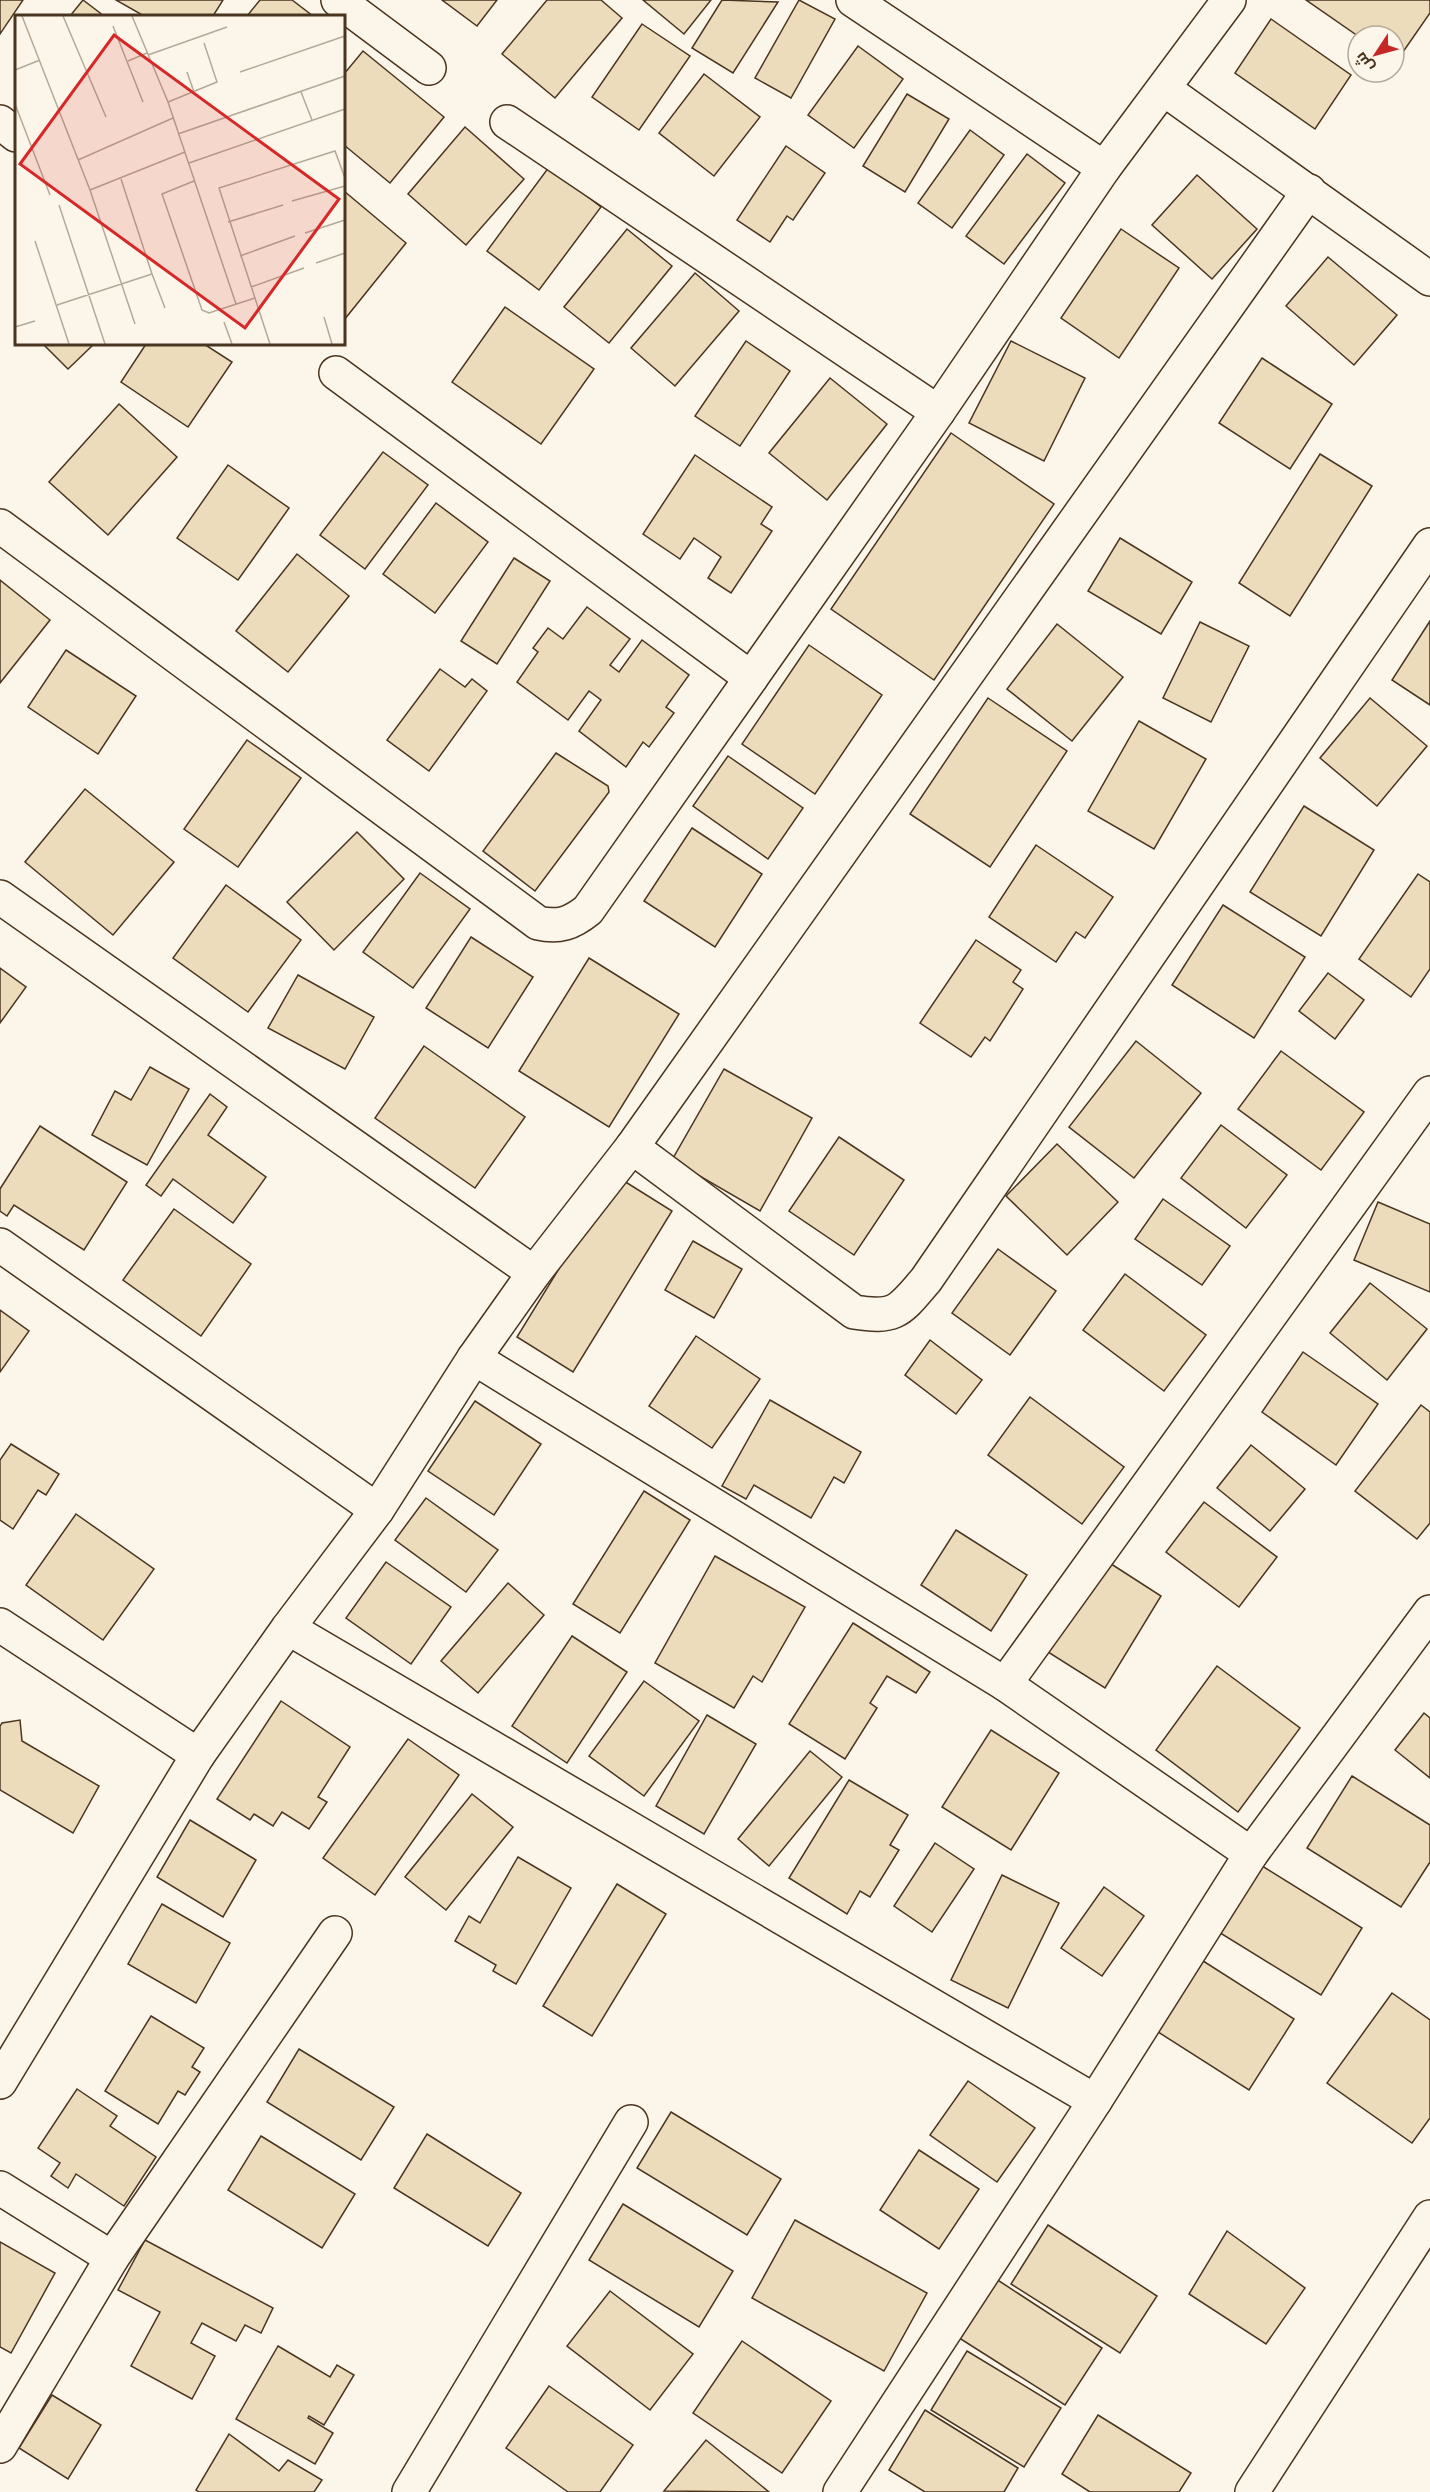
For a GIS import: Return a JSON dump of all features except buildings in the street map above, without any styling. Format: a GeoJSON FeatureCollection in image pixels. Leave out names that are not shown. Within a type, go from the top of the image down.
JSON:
{"type":"FeatureCollection","features":[{"type":"Feature","properties":{"kind":"street"},"geometry":{"type":"LineString","coordinates":[[338,0],[429,68]]}},
{"type":"Feature","properties":{"kind":"street"},"geometry":{"type":"LineString","coordinates":[[853,0],[1104,168]]}},
{"type":"Feature","properties":{"kind":"street"},"geometry":{"type":"LineString","coordinates":[[0,526],[538,923],[553,927],[580,917],[588,910],[938,412],[1104,168],[1229,0]]}},
{"type":"Feature","properties":{"kind":"street"},"geometry":{"type":"LineString","coordinates":[[1164,89],[1430,279]]}},
{"type":"Feature","properties":{"kind":"street"},"geometry":{"type":"LineString","coordinates":[[0,122],[15,134]]}},
{"type":"Feature","properties":{"kind":"street"},"geometry":{"type":"LineString","coordinates":[[507,122],[938,412]]}},
{"type":"Feature","properties":{"kind":"street"},"geometry":{"type":"LineString","coordinates":[[0,2082],[198,1755],[288,1628],[377,1510],[474,1358],[534,1273],[632,1147],[1309,191]]}},
{"type":"Feature","properties":{"kind":"street"},"geometry":{"type":"LineString","coordinates":[[336,373],[751,678]]}},
{"type":"Feature","properties":{"kind":"street"},"geometry":{"type":"LineString","coordinates":[[632,1147],[854,1312],[876,1316],[901,1309],[926,1280],[1430,545]]}},
{"type":"Feature","properties":{"kind":"street"},"geometry":{"type":"LineString","coordinates":[[0,897],[534,1273]]}},
{"type":"Feature","properties":{"kind":"street"},"geometry":{"type":"LineString","coordinates":[[1005,1683],[1430,1093]]}},
{"type":"Feature","properties":{"kind":"street"},"geometry":{"type":"LineString","coordinates":[[0,1245],[377,1510]]}},
{"type":"Feature","properties":{"kind":"street"},"geometry":{"type":"LineString","coordinates":[[474,1358],[1005,1683],[1251,1854]]}},
{"type":"Feature","properties":{"kind":"street"},"geometry":{"type":"LineString","coordinates":[[840,2492],[1095,2101],[1251,1854],[1430,1612]]}},
{"type":"Feature","properties":{"kind":"street"},"geometry":{"type":"LineString","coordinates":[[0,1625],[198,1755]]}},
{"type":"Feature","properties":{"kind":"street"},"geometry":{"type":"LineString","coordinates":[[288,1628],[1095,2101]]}},
{"type":"Feature","properties":{"kind":"street"},"geometry":{"type":"LineString","coordinates":[[0,2446],[112,2258],[334,1933]]}},
{"type":"Feature","properties":{"kind":"street"},"geometry":{"type":"LineString","coordinates":[[409,2492],[631,2122]]}},
{"type":"Feature","properties":{"kind":"street"},"geometry":{"type":"LineString","coordinates":[[0,2188],[112,2258]]}},
{"type":"Feature","properties":{"kind":"street"},"geometry":{"type":"LineString","coordinates":[[1252,2492],[1430,2217]]}}]}
